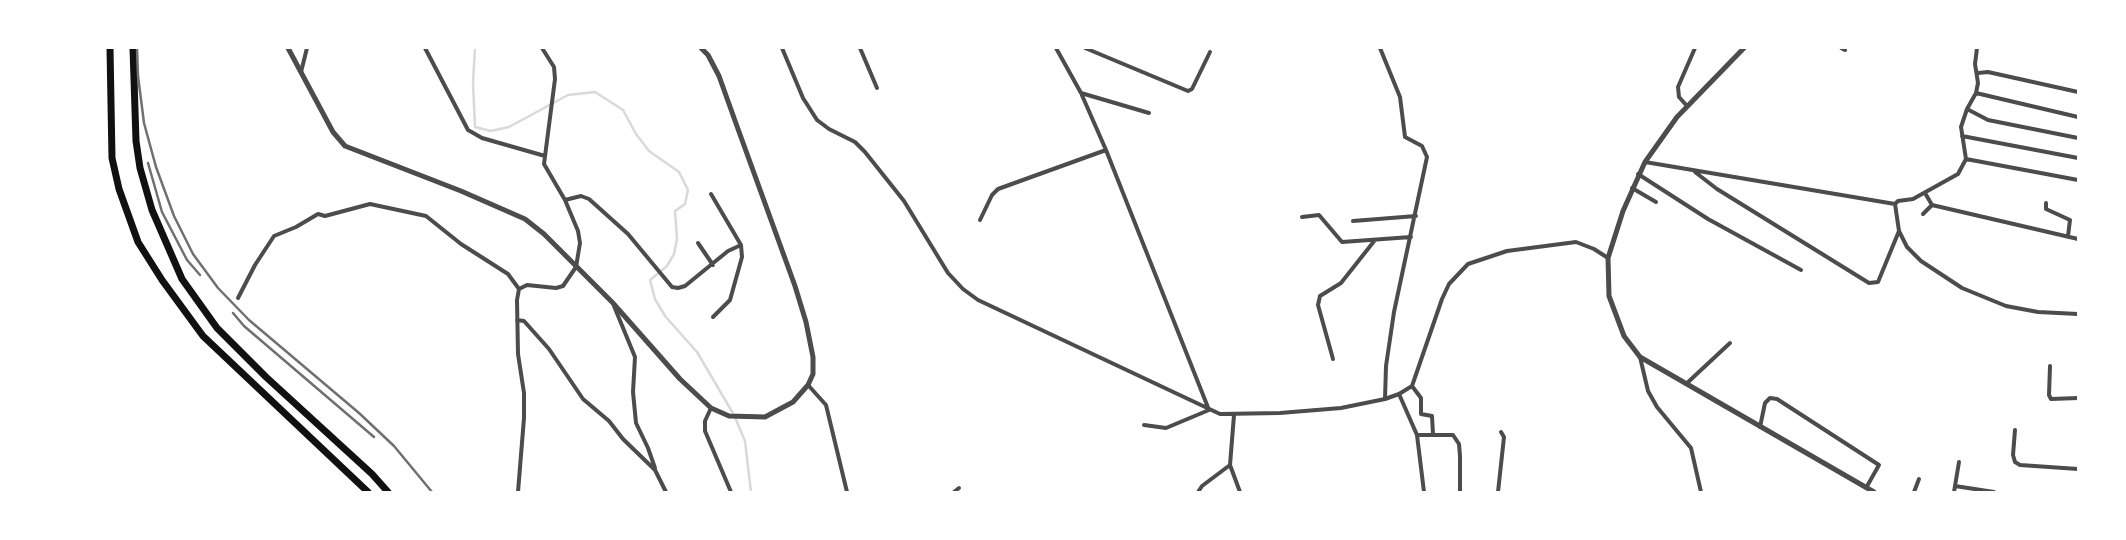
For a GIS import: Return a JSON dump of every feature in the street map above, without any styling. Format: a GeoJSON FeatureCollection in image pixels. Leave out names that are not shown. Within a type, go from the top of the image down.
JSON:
{"type":"FeatureCollection","features":[{"type":"Feature","properties":{"kind":"highway"},"geometry":{"type":"LineString","coordinates":[[110,48],[112,158],[119,189],[138,242],[162,280],[203,336],[368,492]]}},
{"type":"Feature","properties":{"kind":"highway"},"geometry":{"type":"LineString","coordinates":[[134,48],[136,141],[140,168],[152,210],[182,280],[217,328],[266,377],[328,432],[388,492]]}},
{"type":"Feature","properties":{"kind":"street"},"geometry":{"type":"LineString","coordinates":[[288,48],[333,132],[345,146],[461,191],[525,219],[544,234],[612,302],[680,379],[710,408],[729,416],[765,417],[778,412],[793,402],[808,385],[813,374],[813,357],[798,295],[719,76],[708,55],[701,48]]}},
{"type":"Feature","properties":{"kind":"street"},"geometry":{"type":"LineString","coordinates":[[301,72],[307,48]]}},
{"type":"Feature","properties":{"kind":"street"},"geometry":{"type":"LineString","coordinates":[[425,48],[468,130],[482,138],[545,156]]}},
{"type":"Feature","properties":{"kind":"street"},"geometry":{"type":"LineString","coordinates":[[519,289],[527,285],[556,288],[563,286],[576,267],[579,237],[565,200],[544,164],[555,79],[554,68],[542,48]]}},
{"type":"Feature","properties":{"kind":"street"},"geometry":{"type":"LineString","coordinates":[[782,48],[803,98],[817,120],[829,129],[855,142],[865,152],[904,201],[948,273],[963,289],[978,300],[1036,325],[1209,410],[1234,414],[1341,408],[1385,399],[1399,394],[1412,386],[1442,299],[1450,284],[1468,264],[1507,251],[1576,242],[1594,249],[1608,258]]}},
{"type":"Feature","properties":{"kind":"street"},"geometry":{"type":"LineString","coordinates":[[860,48],[877,88]]}},
{"type":"Feature","properties":{"kind":"street"},"geometry":{"type":"LineString","coordinates":[[1056,48],[1081,93],[1106,150],[1209,410]]}},
{"type":"Feature","properties":{"kind":"street"},"geometry":{"type":"LineString","coordinates":[[1085,48],[1188,91],[1192,89],[1210,52]]}},
{"type":"Feature","properties":{"kind":"street"},"geometry":{"type":"LineString","coordinates":[[1380,48],[1400,96],[1405,137],[1422,146],[1427,157],[1416,216],[1394,312],[1386,366],[1385,399]]}},
{"type":"Feature","properties":{"kind":"street"},"geometry":{"type":"LineString","coordinates":[[1687,106],[1679,98],[1678,87],[1695,48]]}},
{"type":"Feature","properties":{"kind":"street"},"geometry":{"type":"LineString","coordinates":[[1744,48],[1687,106],[1638,174],[1608,258],[1609,296],[1624,336],[1640,357],[1874,492]]}},
{"type":"Feature","properties":{"kind":"street"},"geometry":{"type":"LineString","coordinates":[[1645,162],[1695,172],[1895,204],[1898,201],[1913,199],[1958,174],[1966,159],[1961,127],[1967,110],[1976,94],[1978,73],[1975,64],[1977,48]]}},
{"type":"Feature","properties":{"kind":"street"},"geometry":{"type":"LineString","coordinates":[[1978,73],[1988,72],[2078,92]]}},
{"type":"Feature","properties":{"kind":"street"},"geometry":{"type":"LineString","coordinates":[[1081,93],[1149,113]]}},
{"type":"Feature","properties":{"kind":"street"},"geometry":{"type":"LineString","coordinates":[[1976,94],[2078,117]]}},
{"type":"Feature","properties":{"kind":"street"},"geometry":{"type":"LineString","coordinates":[[1967,110],[1988,120],[2078,138]]}},
{"type":"Feature","properties":{"kind":"street"},"geometry":{"type":"LineString","coordinates":[[1962,136],[2078,158]]}},
{"type":"Feature","properties":{"kind":"street"},"geometry":{"type":"LineString","coordinates":[[980,220],[992,195],[998,190],[1106,150]]}},
{"type":"Feature","properties":{"kind":"street"},"geometry":{"type":"LineString","coordinates":[[1966,159],[2078,180]]}},
{"type":"Feature","properties":{"kind":"street"},"geometry":{"type":"LineString","coordinates":[[1695,172],[1717,189],[1869,283],[1878,282],[1900,231]]}},
{"type":"Feature","properties":{"kind":"street"},"geometry":{"type":"LineString","coordinates":[[1638,174],[1708,219],[1801,270]]}},
{"type":"Feature","properties":{"kind":"street"},"geometry":{"type":"LineString","coordinates":[[1632,188],[1656,202]]}},
{"type":"Feature","properties":{"kind":"street"},"geometry":{"type":"LineString","coordinates":[[1924,193],[1932,206],[2078,239]]}},
{"type":"Feature","properties":{"kind":"street"},"geometry":{"type":"LineString","coordinates":[[711,194],[742,245],[742,257],[730,300],[713,317]]}},
{"type":"Feature","properties":{"kind":"street"},"geometry":{"type":"LineString","coordinates":[[565,200],[581,196],[589,199],[628,234],[672,286],[682,288],[713,265],[728,251],[742,245]]}},
{"type":"Feature","properties":{"kind":"street"},"geometry":{"type":"LineString","coordinates":[[2046,203],[2046,210],[2070,220],[2068,236]]}},
{"type":"Feature","properties":{"kind":"street"},"geometry":{"type":"LineString","coordinates":[[238,298],[255,265],[274,236],[296,227],[318,214],[325,216],[370,204],[426,216],[461,244],[508,274],[519,289],[517,320],[518,354],[524,410],[518,492]]}},
{"type":"Feature","properties":{"kind":"street"},"geometry":{"type":"LineString","coordinates":[[1895,204],[1900,231],[1911,252],[1962,288],[2006,306],[2038,312],[2078,314]]}},
{"type":"Feature","properties":{"kind":"street"},"geometry":{"type":"LineString","coordinates":[[1923,214],[1932,206]]}},
{"type":"Feature","properties":{"kind":"street"},"geometry":{"type":"LineString","coordinates":[[1302,217],[1319,215],[1342,242],[1411,237]]}},
{"type":"Feature","properties":{"kind":"street"},"geometry":{"type":"LineString","coordinates":[[1353,221],[1416,216]]}},
{"type":"Feature","properties":{"kind":"street"},"geometry":{"type":"LineString","coordinates":[[1333,359],[1318,304],[1320,296],[1341,283],[1375,240]]}},
{"type":"Feature","properties":{"kind":"street"},"geometry":{"type":"LineString","coordinates":[[698,243],[713,265]]}},
{"type":"Feature","properties":{"kind":"street"},"geometry":{"type":"LineString","coordinates":[[612,302],[635,357],[633,392],[636,423],[666,492]]}},
{"type":"Feature","properties":{"kind":"street"},"geometry":{"type":"LineString","coordinates":[[517,320],[524,321],[549,349],[583,399],[609,421],[623,439],[655,470]]}},
{"type":"Feature","properties":{"kind":"street"},"geometry":{"type":"LineString","coordinates":[[1686,384],[1730,343]]}},
{"type":"Feature","properties":{"kind":"street"},"geometry":{"type":"LineString","coordinates":[[1640,357],[1648,391],[1656,407],[1691,448],[1701,492]]}},
{"type":"Feature","properties":{"kind":"street"},"geometry":{"type":"LineString","coordinates":[[2050,366],[2049,395],[2051,399],[2078,398]]}},
{"type":"Feature","properties":{"kind":"street"},"geometry":{"type":"LineString","coordinates":[[808,385],[826,405],[847,492]]}},
{"type":"Feature","properties":{"kind":"street"},"geometry":{"type":"LineString","coordinates":[[1412,386],[1421,398],[1421,414],[1432,416],[1433,434]]}},
{"type":"Feature","properties":{"kind":"street"},"geometry":{"type":"LineString","coordinates":[[1399,394],[1417,435],[1424,492]]}},
{"type":"Feature","properties":{"kind":"street"},"geometry":{"type":"LineString","coordinates":[[1760,427],[1765,403],[1770,398],[1778,399],[1879,465],[1866,488]]}},
{"type":"Feature","properties":{"kind":"street"},"geometry":{"type":"LineString","coordinates":[[710,408],[705,421],[705,431],[731,492]]}},
{"type":"Feature","properties":{"kind":"street"},"geometry":{"type":"LineString","coordinates":[[1144,425],[1166,428],[1209,410]]}},
{"type":"Feature","properties":{"kind":"street"},"geometry":{"type":"LineString","coordinates":[[1234,414],[1230,465],[1240,492]]}},
{"type":"Feature","properties":{"kind":"street"},"geometry":{"type":"LineString","coordinates":[[2015,430],[2013,454],[2015,462],[2020,465],[2078,469]]}},
{"type":"Feature","properties":{"kind":"street"},"geometry":{"type":"LineString","coordinates":[[1498,492],[1504,437],[1502,432]]}},
{"type":"Feature","properties":{"kind":"street"},"geometry":{"type":"LineString","coordinates":[[1417,435],[1453,435],[1459,444],[1460,492]]}},
{"type":"Feature","properties":{"kind":"street"},"geometry":{"type":"LineString","coordinates":[[1954,492],[1959,462]]}},
{"type":"Feature","properties":{"kind":"street"},"geometry":{"type":"LineString","coordinates":[[1198,492],[1202,486],[1230,465]]}},
{"type":"Feature","properties":{"kind":"street"},"geometry":{"type":"LineString","coordinates":[[1914,492],[1920,479]]}},
{"type":"Feature","properties":{"kind":"street"},"geometry":{"type":"LineString","coordinates":[[1955,486],[1994,492]]}},
{"type":"Feature","properties":{"kind":"street"},"geometry":{"type":"LineString","coordinates":[[954,492],[959,488]]}},
{"type":"Feature","properties":{"kind":"waterway"},"geometry":{"type":"LineString","coordinates":[[475,48],[473,83],[475,127],[491,131],[509,127],[568,95],[595,92],[623,110],[636,134],[649,151],[679,172],[688,190],[685,204],[675,211],[677,239],[674,254],[667,266],[650,280],[655,299],[665,316],[697,352],[734,415],[745,441],[751,492]]}},
{"type":"Feature","properties":{"kind":"railway"},"geometry":{"type":"LineString","coordinates":[[137,48],[138,76],[144,123],[156,167],[174,216],[193,254],[218,288],[249,320],[359,413],[394,446],[432,492]]}},
{"type":"Feature","properties":{"kind":"railway"},"geometry":{"type":"LineString","coordinates":[[148,163],[162,212],[187,260],[200,275]]}},
{"type":"Feature","properties":{"kind":"railway"},"geometry":{"type":"LineString","coordinates":[[233,313],[244,326],[374,437]]}}]}
